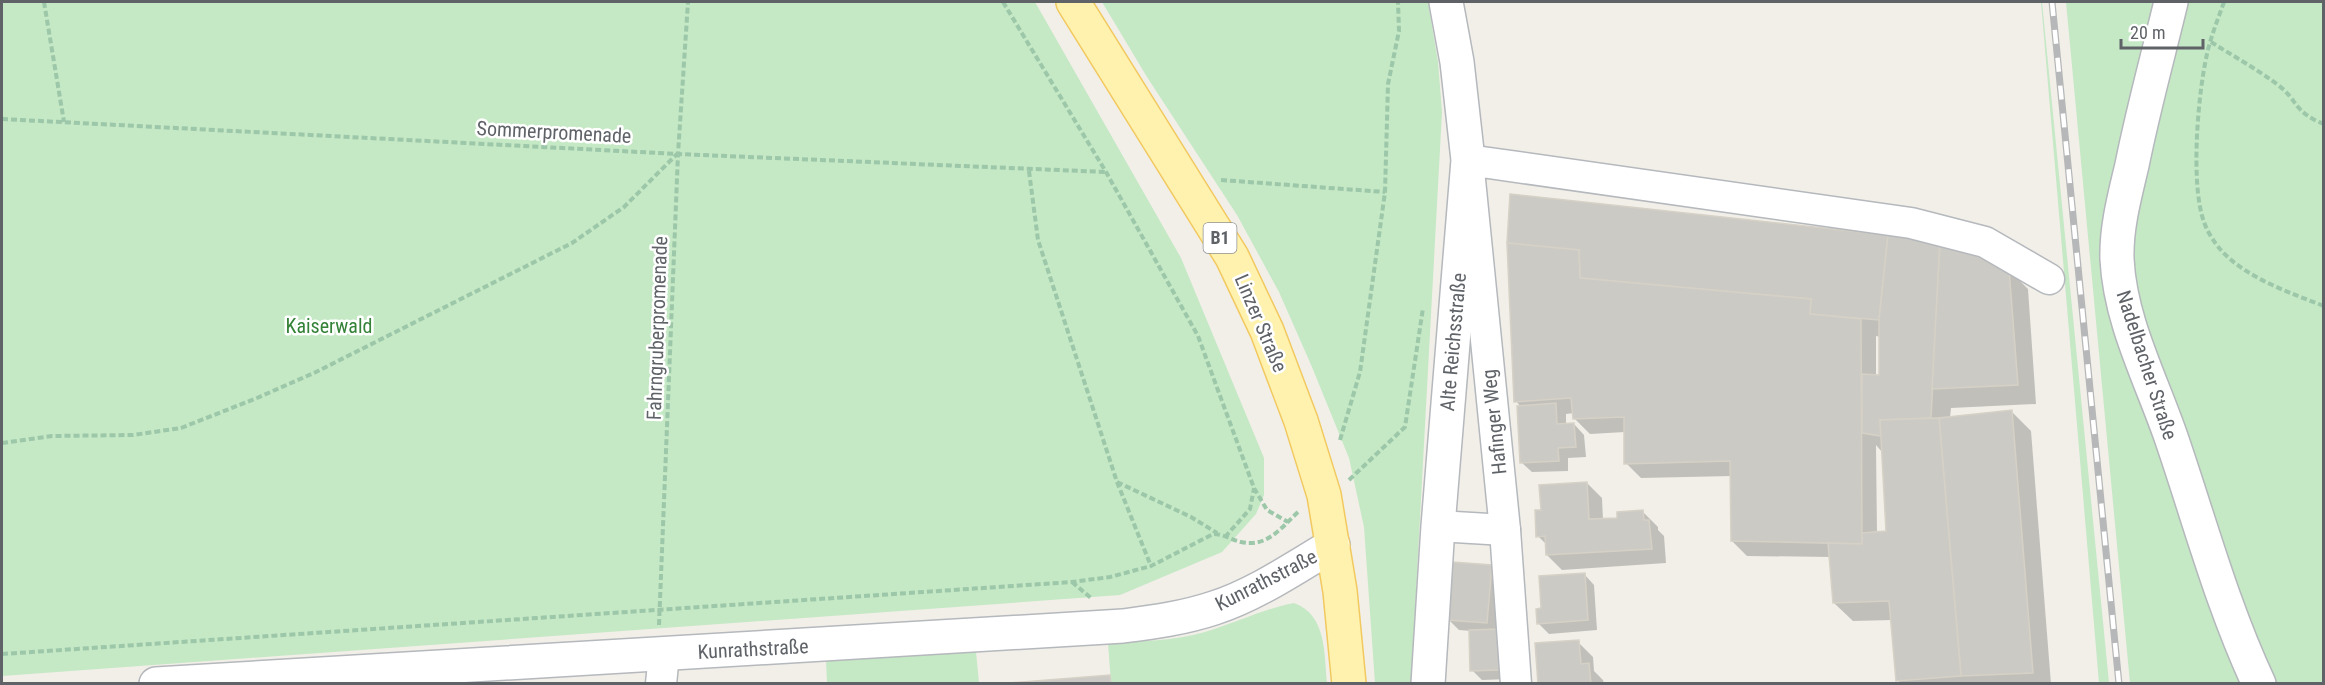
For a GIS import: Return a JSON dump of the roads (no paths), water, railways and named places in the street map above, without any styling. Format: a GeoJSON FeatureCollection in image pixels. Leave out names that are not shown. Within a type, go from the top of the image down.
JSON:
{"type":"FeatureCollection","features":[{"type":"Feature","properties":{"kind":"main road","name":"Linzer Straße"},"geometry":{"type":"LineString","coordinates":[[1073,2],[1232,257],[1267,331],[1301,421],[1324,495],[1340,591],[1349,684]]}},
{"type":"Feature","properties":{"kind":"street","name":"Alte Reichsstraße"},"geometry":{"type":"LineString","coordinates":[[1428,684],[1438,526],[1468,160],[1457,62],[1446,2]]}},
{"type":"Feature","properties":{"kind":"street","name":"Nadelbacher Straße"},"geometry":{"type":"LineString","coordinates":[[2171,2],[2122,211],[2117,257],[2120,290],[2128,322],[2173,441],[2212,566],[2233,624],[2259,684]]}},
{"type":"Feature","properties":{"kind":"street"},"geometry":{"type":"LineString","coordinates":[[1468,160],[1911,223],[1985,242],[2049,279]]}},
{"type":"Feature","properties":{"kind":"street","name":"Hafinger Weg"},"geometry":{"type":"LineString","coordinates":[[1468,160],[1505,530],[1516,684]]}},
{"type":"Feature","properties":{"kind":"street"},"geometry":{"type":"LineString","coordinates":[[1438,526],[1505,530]]}},
{"type":"Feature","properties":{"kind":"street","name":"Kunrathstraße"},"geometry":{"type":"LineString","coordinates":[[156,684],[659,664],[1123,626],[1172,620],[1216,608],[1263,586],[1333,545]]}},
{"type":"Feature","properties":{"kind":"railway"},"geometry":{"type":"LineString","coordinates":[[2052,2],[2119,684]]}},
{"type":"Feature","properties":{"kind":"park label","name":"Kaiserwald"},"geometry":{"type":"Point","coordinates":[329,326]}}]}
